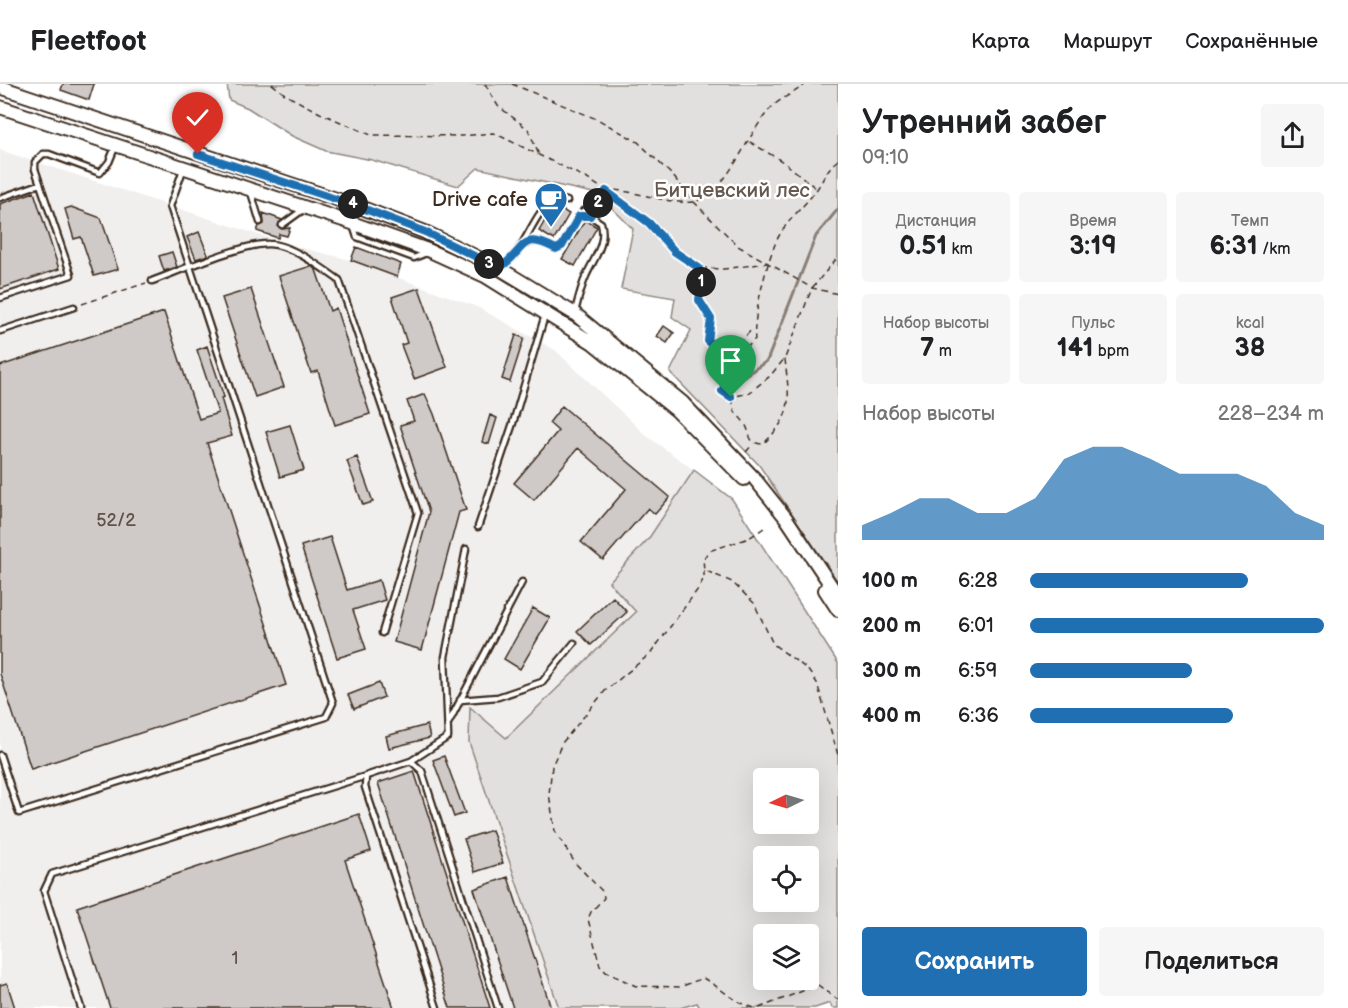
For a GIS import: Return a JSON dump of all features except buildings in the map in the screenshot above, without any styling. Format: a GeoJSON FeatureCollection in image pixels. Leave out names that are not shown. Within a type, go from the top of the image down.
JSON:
{"type":"FeatureCollection","features":[{"type":"Feature","properties":{"kind":"main road"},"geometry":{"type":"LineString","coordinates":[[0,87],[357,206],[425,232],[499,268],[575,314],[683,402],[754,478],[786,518],[838,596]]}},
{"type":"Feature","properties":{"kind":"main road"},"geometry":{"type":"LineString","coordinates":[[0,107],[352,222],[430,251],[485,276],[546,312],[593,344],[676,410],[748,483],[782,525],[838,610]]}},
{"type":"Feature","properties":{"kind":"lane"},"geometry":{"type":"LineString","coordinates":[[198,154],[210,117]]}},
{"type":"Feature","properties":{"kind":"lane"},"geometry":{"type":"LineString","coordinates":[[0,298],[70,275],[35,169],[36,162],[43,154],[100,173],[109,162],[116,145]]}},
{"type":"Feature","properties":{"kind":"lane"},"geometry":{"type":"LineString","coordinates":[[0,755],[19,813],[326,717],[333,703],[170,206],[184,168]]}},
{"type":"Feature","properties":{"kind":"lane"},"geometry":{"type":"LineString","coordinates":[[0,198],[40,184]]}},
{"type":"Feature","properties":{"kind":"lane"},"geometry":{"type":"LineString","coordinates":[[250,189],[260,222]]}},
{"type":"Feature","properties":{"kind":"lane"},"geometry":{"type":"LineString","coordinates":[[499,268],[508,263],[521,246],[545,205],[555,198],[567,201]]}},
{"type":"Feature","properties":{"kind":"lane"},"geometry":{"type":"LineString","coordinates":[[282,225],[306,208]]}},
{"type":"Feature","properties":{"kind":"lane"},"geometry":{"type":"LineString","coordinates":[[575,314],[582,286],[601,245],[604,233],[601,223],[583,211]]}},
{"type":"Feature","properties":{"kind":"lane"},"geometry":{"type":"LineString","coordinates":[[521,246],[531,240],[539,240],[556,249],[562,246],[579,216],[590,216]]}},
{"type":"Feature","properties":{"kind":"lane"},"geometry":{"type":"LineString","coordinates":[[152,281],[245,249],[270,243],[308,258],[339,280],[418,513],[382,633]]}},
{"type":"Feature","properties":{"kind":"lane"},"geometry":{"type":"LineString","coordinates":[[0,331],[74,307]]}},
{"type":"Feature","properties":{"kind":"lane"},"geometry":{"type":"LineString","coordinates":[[478,527],[513,423],[546,312]]}},
{"type":"Feature","properties":{"kind":"lane"},"geometry":{"type":"LineString","coordinates":[[81,1008],[44,891],[52,874],[366,776],[411,760],[448,737],[445,657],[466,549]]}},
{"type":"Feature","properties":{"kind":"lane"},"geometry":{"type":"LineString","coordinates":[[448,724],[522,582]]}},
{"type":"Feature","properties":{"kind":"lane"},"geometry":{"type":"LineString","coordinates":[[460,700],[498,697],[542,682],[574,643]]}},
{"type":"Feature","properties":{"kind":"lane"},"geometry":{"type":"LineString","coordinates":[[411,760],[422,771],[498,1008]]}},
{"type":"Feature","properties":{"kind":"lane"},"geometry":{"type":"LineString","coordinates":[[366,776],[366,795],[437,1008]]}},
{"type":"Feature","properties":{"kind":"path"},"geometry":{"type":"LineString","coordinates":[[272,84],[286,95],[320,113],[370,135],[461,136],[494,133],[586,178],[606,191],[649,223],[675,252],[699,268],[724,269],[768,263]]}},
{"type":"Feature","properties":{"kind":"path"},"geometry":{"type":"LineString","coordinates":[[485,84],[498,105],[528,129],[539,155]]}},
{"type":"Feature","properties":{"kind":"path"},"geometry":{"type":"LineString","coordinates":[[512,84],[599,120],[638,142],[738,246],[812,288],[838,294]]}},
{"type":"Feature","properties":{"kind":"path"},"geometry":{"type":"LineString","coordinates":[[590,216],[606,191],[612,189],[645,197],[694,202],[712,194],[773,106],[806,84]]}},
{"type":"Feature","properties":{"kind":"path"},"geometry":{"type":"LineString","coordinates":[[749,142],[785,163],[817,189]]}},
{"type":"Feature","properties":{"kind":"path"},"geometry":{"type":"LineString","coordinates":[[838,160],[830,166],[817,189],[778,236],[768,263],[753,328],[755,339],[737,358],[722,391],[731,397],[750,393],[771,376],[785,358],[812,288],[838,257]]}},
{"type":"Feature","properties":{"kind":"path"},"geometry":{"type":"LineString","coordinates":[[699,268],[701,285],[699,300],[711,319],[708,341],[718,352],[733,350],[753,328]]}},
{"type":"Feature","properties":{"kind":"path"},"geometry":{"type":"LineString","coordinates":[[74,307],[152,281]]}},
{"type":"Feature","properties":{"kind":"path"},"geometry":{"type":"LineString","coordinates":[[733,350],[737,358]]}},
{"type":"Feature","properties":{"kind":"path"},"geometry":{"type":"LineString","coordinates":[[731,397],[734,414],[746,425],[748,438],[754,444],[763,444],[786,417],[789,402],[785,358]]}},
{"type":"Feature","properties":{"kind":"path"},"geometry":{"type":"LineString","coordinates":[[743,455],[754,444]]}},
{"type":"Feature","properties":{"kind":"path"},"geometry":{"type":"LineString","coordinates":[[755,1008],[739,1004],[725,991],[703,978],[680,987],[636,986],[606,972],[600,966],[588,919],[591,912],[604,898],[603,892],[575,864],[555,831],[549,794],[552,766],[562,743],[605,691],[651,653],[698,589],[704,578],[703,559],[709,551],[749,538],[764,528]]}},
{"type":"Feature","properties":{"kind":"path"},"geometry":{"type":"LineString","coordinates":[[704,570],[732,582],[754,603],[773,644],[807,669],[817,683],[838,755]]}},
{"type":"Feature","properties":{"kind":"path"},"geometry":{"type":"LineString","coordinates":[[759,1008],[818,985],[838,1000]]}},
{"type":"Feature","properties":{"kind":"shaded area"},"geometry":{"type":"Polygon","coordinates":[[[0,150],[290,245],[351,260],[477,307],[555,350],[647,436],[694,470],[649,538],[609,582],[636,612],[506,738],[471,708],[469,742],[559,1008],[0,1008],[0,150]]]}},
{"type":"Feature","properties":{"kind":"green space","name":"Битцевский лес"},"geometry":{"type":"Polygon","coordinates":[[[227,84],[838,84],[838,582],[759,465],[670,372],[691,330],[672,317],[675,298],[621,289],[633,229],[598,194],[478,168],[458,186],[372,160],[326,151],[292,136],[248,108],[229,100],[227,84]]]}},
{"type":"Feature","properties":{"kind":"green space"},"geometry":{"type":"Polygon","coordinates":[[[694,470],[732,499],[838,663],[838,1008],[832,1008],[830,1003],[815,1008],[700,1008],[697,1003],[680,1008],[559,1008],[469,742],[470,707],[506,738],[636,612],[609,582],[649,538],[694,470]]]}},
{"type":"Feature","properties":{"kind":"waterway"},"geometry":{"type":"LineString","coordinates":[[732,384],[767,361],[816,236],[838,209]]}},
{"type":"Feature","properties":{"kind":"place","name":"Drive cafe"},"geometry":{"type":"Point","coordinates":[551,228]}},
{"type":"Feature","properties":{"kind":"route"},"geometry":{"type":"LineString","coordinates":[[198,154],[357,206],[425,232],[499,268],[508,263],[521,246],[531,240],[539,240],[556,249],[562,246],[579,216],[590,216],[606,191],[649,223],[675,252],[699,268],[701,285],[699,300],[711,319],[708,341],[718,352],[733,350],[737,358],[722,391],[731,397]]}}]}
